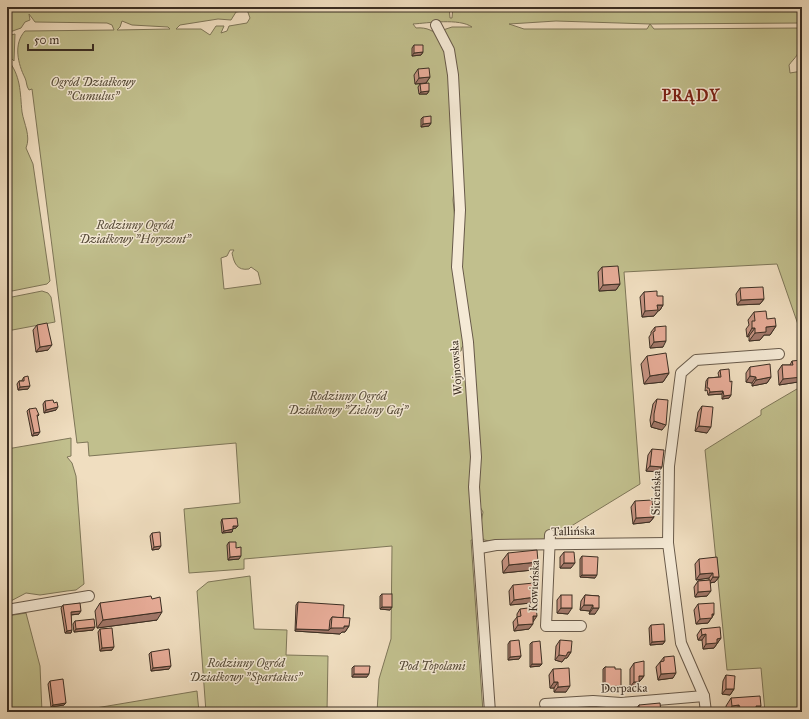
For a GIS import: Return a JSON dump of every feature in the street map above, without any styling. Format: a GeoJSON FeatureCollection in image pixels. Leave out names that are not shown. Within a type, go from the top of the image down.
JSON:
{"type":"FeatureCollection","features":[{"type":"Feature","properties":{"kind":"street","name":"Wojnowska"},"geometry":{"type":"LineString","coordinates":[[436,25],[449,50],[453,75],[460,210],[457,268],[468,342],[476,457],[474,487],[480,548],[490,712]]}},
{"type":"Feature","properties":{"kind":"street","name":"Sicieńska"},"geometry":{"type":"LineString","coordinates":[[706,712],[704,696],[681,643],[668,542],[669,466],[680,373],[696,360],[779,354]]}},
{"type":"Feature","properties":{"kind":"street","name":"Tallińska"},"geometry":{"type":"LineString","coordinates":[[480,548],[549,540],[668,542]]}},
{"type":"Feature","properties":{"kind":"street","name":"Kowieńska"},"geometry":{"type":"LineString","coordinates":[[549,540],[546,626],[581,626]]}},
{"type":"Feature","properties":{"kind":"street"},"geometry":{"type":"LineString","coordinates":[[7,610],[89,596]]}},
{"type":"Feature","properties":{"kind":"street","name":"Dorpacka"},"geometry":{"type":"LineString","coordinates":[[545,704],[592,701],[621,703],[704,696]]}},
{"type":"Feature","properties":{"kind":"green space"},"geometry":{"type":"Polygon","coordinates":[[[7,7],[245,7],[242,11],[236,12],[231,20],[218,19],[180,25],[176,29],[201,29],[210,35],[216,26],[224,26],[221,33],[227,31],[229,26],[247,23],[250,18],[246,7],[449,7],[450,18],[452,18],[453,7],[802,7],[802,23],[650,24],[654,29],[802,28],[802,44],[798,44],[798,53],[789,65],[790,73],[802,71],[802,336],[777,264],[624,272],[640,484],[555,536],[547,536],[540,545],[520,541],[484,540],[481,536],[480,528],[483,512],[479,505],[475,486],[480,469],[471,373],[468,370],[471,358],[468,324],[460,284],[459,257],[462,204],[459,179],[455,82],[450,46],[442,34],[443,30],[452,27],[472,27],[466,24],[452,22],[413,24],[416,28],[430,30],[440,38],[446,50],[449,64],[456,172],[453,200],[456,230],[455,261],[453,264],[460,292],[460,301],[464,307],[461,310],[466,344],[462,347],[461,351],[459,351],[460,377],[464,379],[466,376],[472,447],[470,489],[473,497],[471,500],[476,540],[471,540],[483,712],[377,712],[379,679],[391,639],[392,546],[244,559],[244,569],[189,573],[184,509],[240,503],[236,443],[89,456],[88,442],[77,443],[32,89],[29,90],[20,67],[18,48],[21,36],[25,31],[114,30],[112,25],[107,23],[35,22],[29,14],[30,20],[25,22],[21,28],[7,33],[7,7]],[[122,21],[117,30],[170,29],[168,27],[132,25],[122,21]],[[556,21],[509,24],[524,29],[647,29],[650,24],[556,21]],[[230,250],[227,256],[221,258],[224,289],[261,284],[258,272],[251,267],[249,269],[242,269],[237,266],[232,253],[234,250],[230,250]]]}},
{"type":"Feature","properties":{"kind":"green space"},"geometry":{"type":"Polygon","coordinates":[[[15,34],[14,61],[7,54],[7,36],[15,34]]]}},
{"type":"Feature","properties":{"kind":"green space"},"geometry":{"type":"Polygon","coordinates":[[[7,59],[15,71],[19,84],[22,112],[28,139],[26,148],[33,164],[50,281],[47,284],[7,292],[7,59]]]}},
{"type":"Feature","properties":{"kind":"green space"},"geometry":{"type":"Polygon","coordinates":[[[42,291],[48,293],[51,297],[55,322],[7,331],[7,298],[42,291]]]}},
{"type":"Feature","properties":{"kind":"green space"},"geometry":{"type":"Polygon","coordinates":[[[802,386],[802,712],[765,712],[761,668],[727,670],[705,450],[761,415],[761,410],[802,386]]]}},
{"type":"Feature","properties":{"kind":"green space"},"geometry":{"type":"Polygon","coordinates":[[[71,438],[71,456],[67,457],[72,463],[76,476],[84,584],[76,590],[40,595],[26,593],[7,603],[7,449],[71,438]]]}},
{"type":"Feature","properties":{"kind":"green space","name":"Rodzinny Ogród Działkowy \"Spartakus\""},"geometry":{"type":"Polygon","coordinates":[[[250,576],[254,629],[287,630],[286,655],[328,656],[327,712],[206,712],[197,591],[208,582],[250,576]]]}},
{"type":"Feature","properties":{"kind":"green space"},"geometry":{"type":"Polygon","coordinates":[[[26,613],[40,666],[42,712],[7,712],[7,616],[26,613]]]}},
{"type":"Feature","properties":{"kind":"green space","name":"Rodzinny Ogród Działkowy \"Spartakus\""},"geometry":{"type":"Polygon","coordinates":[[[197,691],[199,712],[72,712],[197,691]]]}},
{"type":"Feature","properties":{"kind":"building"},"geometry":{"type":"Polygon","coordinates":[[[414,45],[423,45],[423,52],[414,53],[414,45]]]}},
{"type":"Feature","properties":{"kind":"building"},"geometry":{"type":"Polygon","coordinates":[[[429,68],[430,77],[419,78],[418,69],[429,68]]]}},
{"type":"Feature","properties":{"kind":"building"},"geometry":{"type":"Polygon","coordinates":[[[429,83],[429,91],[421,92],[420,84],[429,83]]]}},
{"type":"Feature","properties":{"kind":"building"},"geometry":{"type":"Polygon","coordinates":[[[431,116],[431,123],[423,124],[423,117],[431,116]]]}},
{"type":"Feature","properties":{"kind":"building"},"geometry":{"type":"Polygon","coordinates":[[[618,266],[620,284],[603,285],[602,267],[618,266]]]}},
{"type":"Feature","properties":{"kind":"building"},"geometry":{"type":"Polygon","coordinates":[[[763,287],[764,299],[741,300],[740,288],[763,287]]]}},
{"type":"Feature","properties":{"kind":"building"},"geometry":{"type":"Polygon","coordinates":[[[657,291],[657,296],[663,296],[663,305],[657,305],[658,310],[645,311],[644,292],[657,291]]]}},
{"type":"Feature","properties":{"kind":"building"},"geometry":{"type":"Polygon","coordinates":[[[766,311],[767,319],[775,318],[776,326],[766,327],[766,332],[755,333],[755,328],[752,328],[752,321],[755,321],[754,312],[766,311]]]}},
{"type":"Feature","properties":{"kind":"building"},"geometry":{"type":"Polygon","coordinates":[[[47,323],[52,345],[40,347],[37,325],[47,323]]]}},
{"type":"Feature","properties":{"kind":"building"},"geometry":{"type":"Polygon","coordinates":[[[666,326],[666,341],[654,342],[653,332],[655,331],[655,327],[666,326]]]}},
{"type":"Feature","properties":{"kind":"building"},"geometry":{"type":"Polygon","coordinates":[[[666,353],[669,373],[650,376],[647,356],[666,353]]]}},
{"type":"Feature","properties":{"kind":"building"},"geometry":{"type":"Polygon","coordinates":[[[802,360],[802,377],[783,379],[782,365],[793,365],[792,361],[802,360]]]}},
{"type":"Feature","properties":{"kind":"building"},"geometry":{"type":"Polygon","coordinates":[[[770,364],[771,377],[756,380],[756,377],[750,376],[750,367],[770,364]]]}},
{"type":"Feature","properties":{"kind":"building"},"geometry":{"type":"Polygon","coordinates":[[[729,369],[730,382],[732,381],[731,395],[724,396],[723,391],[710,392],[709,388],[707,388],[708,378],[721,377],[720,370],[729,369]]]}},
{"type":"Feature","properties":{"kind":"building"},"geometry":{"type":"Polygon","coordinates":[[[28,376],[30,386],[20,387],[19,381],[24,381],[24,377],[28,376]]]}},
{"type":"Feature","properties":{"kind":"building"},"geometry":{"type":"Polygon","coordinates":[[[657,399],[668,400],[666,425],[654,421],[657,399]]]}},
{"type":"Feature","properties":{"kind":"building"},"geometry":{"type":"Polygon","coordinates":[[[53,400],[54,403],[57,402],[58,407],[46,410],[45,401],[53,400]]]}},
{"type":"Feature","properties":{"kind":"building"},"geometry":{"type":"Polygon","coordinates":[[[702,406],[713,407],[711,427],[699,426],[702,406]]]}},
{"type":"Feature","properties":{"kind":"building"},"geometry":{"type":"Polygon","coordinates":[[[36,408],[39,415],[37,415],[40,432],[34,433],[29,409],[36,408]]]}},
{"type":"Feature","properties":{"kind":"building"},"geometry":{"type":"Polygon","coordinates":[[[652,449],[664,450],[662,467],[650,466],[652,449]]]}},
{"type":"Feature","properties":{"kind":"building"},"geometry":{"type":"Polygon","coordinates":[[[652,500],[654,517],[636,518],[635,501],[652,500]]]}},
{"type":"Feature","properties":{"kind":"building"},"geometry":{"type":"Polygon","coordinates":[[[237,518],[238,526],[233,526],[233,529],[224,531],[222,519],[237,518]]]}},
{"type":"Feature","properties":{"kind":"building"},"geometry":{"type":"Polygon","coordinates":[[[160,532],[161,546],[154,547],[152,533],[160,532]]]}},
{"type":"Feature","properties":{"kind":"building"},"geometry":{"type":"Polygon","coordinates":[[[229,542],[236,542],[236,548],[241,547],[241,556],[230,557],[229,542]]]}},
{"type":"Feature","properties":{"kind":"building"},"geometry":{"type":"Polygon","coordinates":[[[537,550],[538,562],[509,565],[508,553],[537,550]]]}},
{"type":"Feature","properties":{"kind":"building"},"geometry":{"type":"Polygon","coordinates":[[[564,552],[574,552],[575,563],[564,563],[564,552]]]}},
{"type":"Feature","properties":{"kind":"building"},"geometry":{"type":"Polygon","coordinates":[[[582,556],[598,557],[597,575],[582,575],[582,556]]]}},
{"type":"Feature","properties":{"kind":"building"},"geometry":{"type":"Polygon","coordinates":[[[717,557],[719,577],[713,577],[713,573],[700,574],[699,559],[717,557]]]}},
{"type":"Feature","properties":{"kind":"building"},"geometry":{"type":"Polygon","coordinates":[[[710,580],[711,591],[698,592],[698,581],[710,580]]]}},
{"type":"Feature","properties":{"kind":"building"},"geometry":{"type":"Polygon","coordinates":[[[534,583],[535,597],[514,600],[513,585],[534,583]]]}},
{"type":"Feature","properties":{"kind":"building"},"geometry":{"type":"Polygon","coordinates":[[[382,594],[392,594],[392,607],[382,607],[382,594]]]}},
{"type":"Feature","properties":{"kind":"building"},"geometry":{"type":"Polygon","coordinates":[[[561,595],[572,595],[572,608],[561,608],[561,595]]]}},
{"type":"Feature","properties":{"kind":"building"},"geometry":{"type":"Polygon","coordinates":[[[585,595],[599,596],[599,608],[593,608],[593,605],[584,605],[585,595]]]}},
{"type":"Feature","properties":{"kind":"building"},"geometry":{"type":"Polygon","coordinates":[[[151,596],[152,599],[160,597],[162,612],[103,620],[100,603],[151,596]]]}},
{"type":"Feature","properties":{"kind":"building"},"geometry":{"type":"Polygon","coordinates":[[[298,602],[344,605],[343,618],[332,617],[330,620],[329,630],[296,629],[298,602]]]}},
{"type":"Feature","properties":{"kind":"building"},"geometry":{"type":"Polygon","coordinates":[[[80,603],[81,611],[71,612],[72,630],[67,631],[63,605],[80,603]]]}},
{"type":"Feature","properties":{"kind":"building"},"geometry":{"type":"Polygon","coordinates":[[[714,603],[714,614],[712,614],[712,618],[700,619],[698,604],[714,603]]]}},
{"type":"Feature","properties":{"kind":"building"},"geometry":{"type":"Polygon","coordinates":[[[536,607],[537,616],[533,616],[533,624],[518,625],[517,617],[521,616],[520,609],[536,607]]]}},
{"type":"Feature","properties":{"kind":"building"},"geometry":{"type":"Polygon","coordinates":[[[332,617],[350,618],[349,626],[344,626],[344,628],[331,628],[332,617]]]}},
{"type":"Feature","properties":{"kind":"building"},"geometry":{"type":"Polygon","coordinates":[[[94,619],[95,627],[76,629],[75,621],[94,619]]]}},
{"type":"Feature","properties":{"kind":"building"},"geometry":{"type":"Polygon","coordinates":[[[664,624],[665,641],[652,642],[651,625],[664,624]]]}},
{"type":"Feature","properties":{"kind":"building"},"geometry":{"type":"Polygon","coordinates":[[[720,627],[721,638],[717,639],[717,643],[706,644],[706,634],[702,635],[701,629],[720,627]]]}},
{"type":"Feature","properties":{"kind":"building"},"geometry":{"type":"Polygon","coordinates":[[[112,628],[114,647],[102,648],[100,629],[112,628]]]}},
{"type":"Feature","properties":{"kind":"building"},"geometry":{"type":"Polygon","coordinates":[[[519,640],[521,656],[510,657],[510,641],[519,640]]]}},
{"type":"Feature","properties":{"kind":"building"},"geometry":{"type":"Polygon","coordinates":[[[560,640],[572,641],[571,652],[568,652],[566,656],[559,655],[560,640]]]}},
{"type":"Feature","properties":{"kind":"building"},"geometry":{"type":"Polygon","coordinates":[[[540,641],[542,664],[532,664],[532,642],[540,641]]]}},
{"type":"Feature","properties":{"kind":"building"},"geometry":{"type":"Polygon","coordinates":[[[169,649],[171,666],[153,668],[151,652],[169,649]]]}},
{"type":"Feature","properties":{"kind":"building"},"geometry":{"type":"Polygon","coordinates":[[[674,656],[676,673],[661,674],[660,662],[664,661],[664,657],[674,656]]]}},
{"type":"Feature","properties":{"kind":"building"},"geometry":{"type":"Polygon","coordinates":[[[644,661],[644,676],[639,676],[639,682],[634,682],[634,663],[644,661]]]}},
{"type":"Feature","properties":{"kind":"building"},"geometry":{"type":"Polygon","coordinates":[[[354,666],[370,666],[369,674],[354,674],[354,666]]]}},
{"type":"Feature","properties":{"kind":"building"},"geometry":{"type":"Polygon","coordinates":[[[605,667],[615,667],[615,669],[621,669],[621,686],[605,687],[605,667]]]}},
{"type":"Feature","properties":{"kind":"building"},"geometry":{"type":"Polygon","coordinates":[[[569,668],[570,686],[558,687],[558,682],[554,682],[553,669],[569,668]]]}},
{"type":"Feature","properties":{"kind":"building"},"geometry":{"type":"Polygon","coordinates":[[[726,675],[735,676],[734,689],[726,689],[726,675]]]}},
{"type":"Feature","properties":{"kind":"building"},"geometry":{"type":"Polygon","coordinates":[[[63,679],[66,703],[53,705],[50,681],[63,679]]]}},
{"type":"Feature","properties":{"kind":"building"},"geometry":{"type":"Polygon","coordinates":[[[760,696],[761,706],[756,706],[757,712],[742,712],[739,705],[732,706],[731,698],[760,696]]]}},
{"type":"Feature","properties":{"kind":"building"},"geometry":{"type":"Polygon","coordinates":[[[660,703],[661,712],[639,712],[639,705],[660,703]]]}},
{"type":"Feature","properties":{"kind":"waterway"},"geometry":{"type":"LineString","coordinates":[[9,703],[10,712]]}},
{"type":"Feature","properties":{"kind":"district","name":"PRĄDY"},"geometry":{"type":"Point","coordinates":[691,95]}},
{"type":"Feature","properties":{"kind":"park label","name":"Ogród Działkowy \"Cumulus\""},"geometry":{"type":"Point","coordinates":[93,89]}},
{"type":"Feature","properties":{"kind":"park label","name":"Rodzinny Ogród Działkowy \"Horyzont\""},"geometry":{"type":"Point","coordinates":[135,232]}},
{"type":"Feature","properties":{"kind":"park label","name":"Rodzinny Ogród Działkowy \"Zielony Gaj\""},"geometry":{"type":"Point","coordinates":[348,403]}},
{"type":"Feature","properties":{"kind":"park label","name":"Pod Topolami"},"geometry":{"type":"Point","coordinates":[432,666]}}]}
